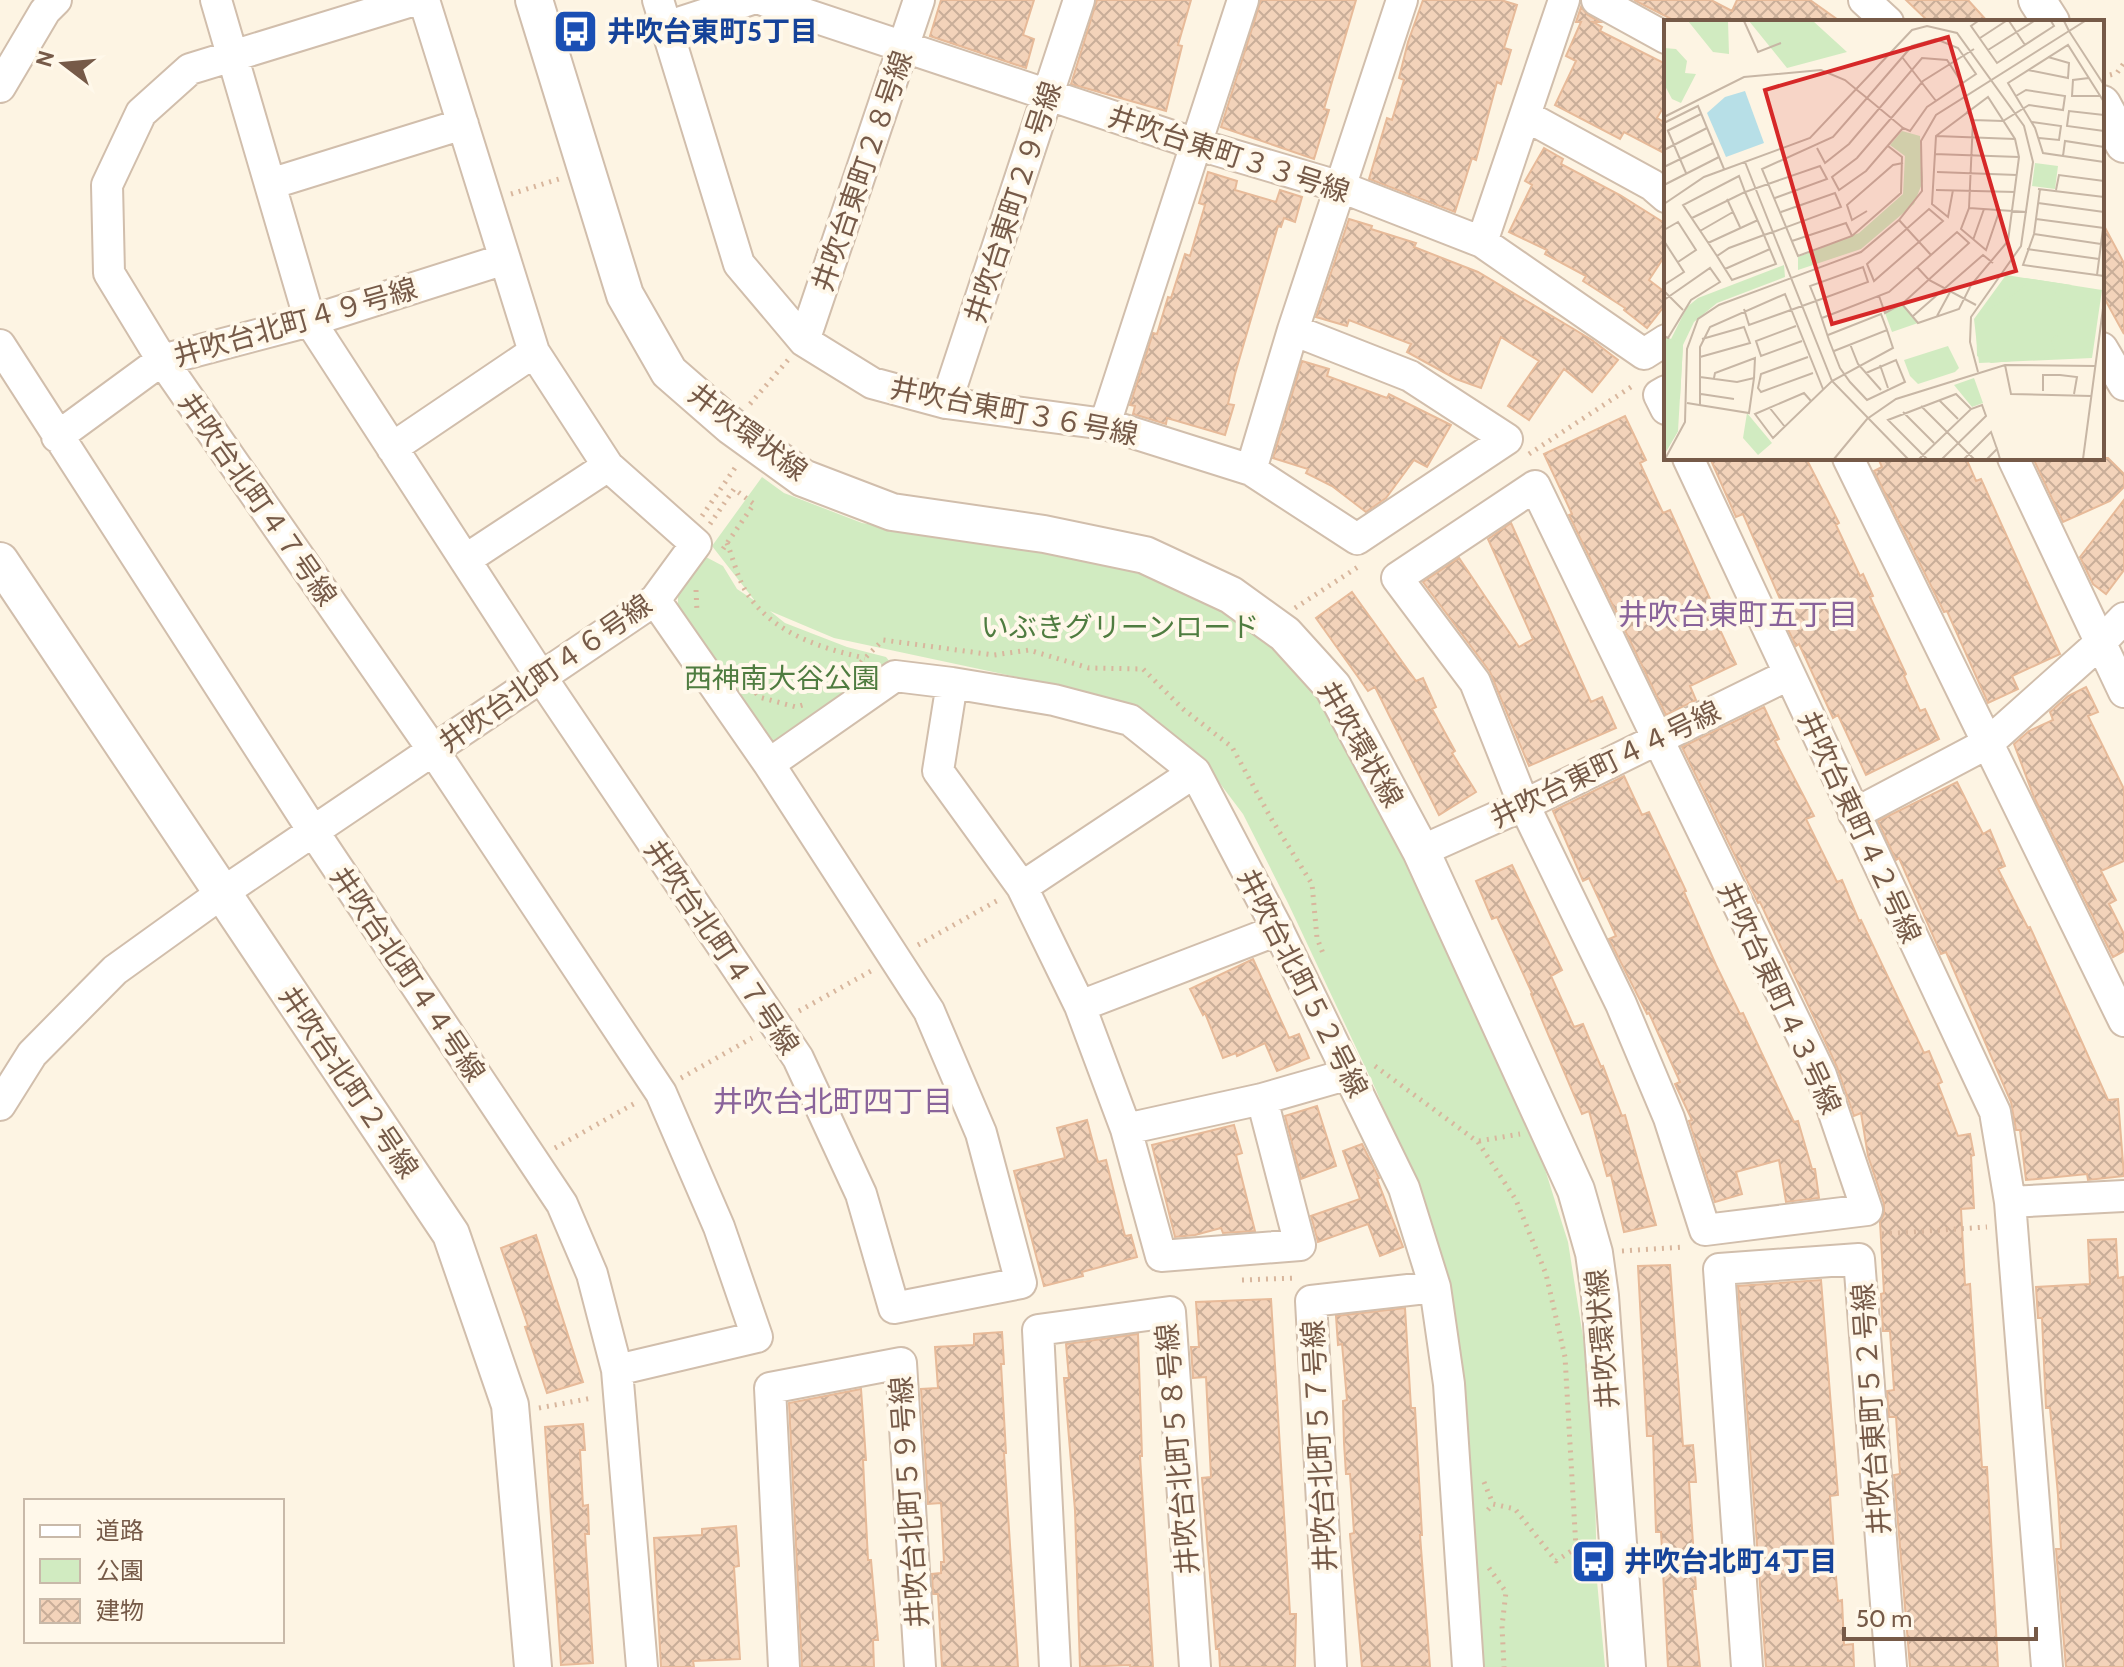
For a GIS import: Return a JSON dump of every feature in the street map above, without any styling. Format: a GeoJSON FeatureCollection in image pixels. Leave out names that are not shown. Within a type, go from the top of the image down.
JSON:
{"type":"FeatureCollection","features":[{"type":"Feature","properties":{"kind":"street"},"geometry":{"type":"LineString","coordinates":[[0,87],[45,11],[56,0]]}},
{"type":"Feature","properties":{"kind":"street","name":"井吹台北町４７号線"},"geometry":{"type":"LineString","coordinates":[[216,0],[310,321],[541,677],[798,1058],[861,1194],[894,1308],[1021,1283],[981,1133],[929,1011],[769,764],[655,600]]}},
{"type":"Feature","properties":{"kind":"street","name":"井吹台北町４７号線"},"geometry":{"type":"LineString","coordinates":[[415,0],[190,69],[141,113],[107,185],[109,273],[162,360],[433,750],[659,1090],[719,1227],[757,1337],[618,1381]]}},
{"type":"Feature","properties":{"kind":"street"},"geometry":{"type":"LineString","coordinates":[[424,0],[534,352],[608,466],[701,545]]}},
{"type":"Feature","properties":{"kind":"street","name":"井吹環状線"},"geometry":{"type":"LineString","coordinates":[[534,0],[625,295],[669,372],[742,434],[803,478],[892,512],[1044,534],[1145,555],[1231,595],[1285,634],[1333,687],[1421,851],[1576,1190],[1594,1253],[1600,1296],[1627,1667]]}},
{"type":"Feature","properties":{"kind":"street"},"geometry":{"type":"LineString","coordinates":[[662,13],[749,0]]}},
{"type":"Feature","properties":{"kind":"street","name":"井吹台東町３３号線"},"geometry":{"type":"LineString","coordinates":[[763,0],[1196,144],[1341,187],[1482,242],[1644,354],[1664,341]]}},
{"type":"Feature","properties":{"kind":"street","name":"井吹台東町２８号線"},"geometry":{"type":"LineString","coordinates":[[804,341],[919,0]]}},
{"type":"Feature","properties":{"kind":"street","name":"井吹台東町２９号線"},"geometry":{"type":"LineString","coordinates":[[946,403],[1079,0]]}},
{"type":"Feature","properties":{"kind":"street"},"geometry":{"type":"LineString","coordinates":[[1105,424],[1243,0]]}},
{"type":"Feature","properties":{"kind":"street"},"geometry":{"type":"LineString","coordinates":[[1251,470],[1293,330],[1402,0]]}},
{"type":"Feature","properties":{"kind":"street"},"geometry":{"type":"LineString","coordinates":[[1482,242],[1564,0]]}},
{"type":"Feature","properties":{"kind":"street"},"geometry":{"type":"LineString","coordinates":[[1597,0],[1664,37]]}},
{"type":"Feature","properties":{"kind":"street"},"geometry":{"type":"LineString","coordinates":[[1864,0],[1886,20]]}},
{"type":"Feature","properties":{"kind":"street"},"geometry":{"type":"LineString","coordinates":[[2037,0],[2050,20]]}},
{"type":"Feature","properties":{"kind":"street","name":"井吹台東町３６号線"},"geometry":{"type":"LineString","coordinates":[[662,13],[739,264],[804,341],[872,383],[946,403],[1105,424],[1251,470],[1357,539],[1507,439],[1410,376],[1293,330]]}},
{"type":"Feature","properties":{"kind":"street"},"geometry":{"type":"LineString","coordinates":[[2104,108],[2124,144]]}},
{"type":"Feature","properties":{"kind":"street"},"geometry":{"type":"LineString","coordinates":[[1526,116],[1652,185],[1664,195]]}},
{"type":"Feature","properties":{"kind":"street"},"geometry":{"type":"LineString","coordinates":[[270,184],[463,124]]}},
{"type":"Feature","properties":{"kind":"street","name":"井吹台北町４９号線"},"geometry":{"type":"LineString","coordinates":[[57,437],[162,360],[310,321],[505,259]]}},
{"type":"Feature","properties":{"kind":"street","name":"井吹台北町４４号線"},"geometry":{"type":"LineString","coordinates":[[0,345],[313,831],[562,1204],[592,1274],[618,1381],[642,1667]]}},
{"type":"Feature","properties":{"kind":"street"},"geometry":{"type":"LineString","coordinates":[[2104,351],[2124,385]]}},
{"type":"Feature","properties":{"kind":"street"},"geometry":{"type":"LineString","coordinates":[[392,448],[534,352]]}},
{"type":"Feature","properties":{"kind":"street","name":"井吹台東町４２号線"},"geometry":{"type":"LineString","coordinates":[[1689,460],[1995,1112],[2010,1202],[2047,1667]]}},
{"type":"Feature","properties":{"kind":"street"},"geometry":{"type":"LineString","coordinates":[[1849,460],[2124,1021]]}},
{"type":"Feature","properties":{"kind":"street"},"geometry":{"type":"LineString","coordinates":[[2014,460],[2124,692]]}},
{"type":"Feature","properties":{"kind":"street"},"geometry":{"type":"LineString","coordinates":[[465,560],[608,466]]}},
{"type":"Feature","properties":{"kind":"street","name":"井吹台東町４３号線"},"geometry":{"type":"LineString","coordinates":[[1535,486],[1657,738],[1821,1075],[1867,1210],[1705,1230],[1669,1118],[1621,1004],[1524,805],[1475,682],[1397,578],[1535,486]]}},
{"type":"Feature","properties":{"kind":"street","name":"井吹台北町４６号線"},"geometry":{"type":"LineString","coordinates":[[0,1105],[32,1054],[115,970],[222,893],[655,600],[701,545]]}},
{"type":"Feature","properties":{"kind":"street","name":"井吹台北町２号線"},"geometry":{"type":"LineString","coordinates":[[0,561],[451,1234],[510,1405],[533,1667]]}},
{"type":"Feature","properties":{"kind":"street"},"geometry":{"type":"LineString","coordinates":[[1854,814],[1988,743],[2124,618]]}},
{"type":"Feature","properties":{"kind":"street","name":"井吹台東町４４号線"},"geometry":{"type":"LineString","coordinates":[[1421,851],[1524,805],[1788,675]]}},
{"type":"Feature","properties":{"kind":"street","name":"井吹台北町５２号線"},"geometry":{"type":"LineString","coordinates":[[769,764],[895,676],[1054,700],[1130,720],[1195,772],[1278,930],[1360,1068],[1404,1188],[1435,1287],[1449,1384],[1468,1667]]}},
{"type":"Feature","properties":{"kind":"street"},"geometry":{"type":"LineString","coordinates":[[952,683],[938,771],[1022,887],[1080,1006],[1126,1129],[1161,1256],[1300,1245],[1262,1099]]}},
{"type":"Feature","properties":{"kind":"street"},"geometry":{"type":"LineString","coordinates":[[1022,887],[1195,772]]}},
{"type":"Feature","properties":{"kind":"street"},"geometry":{"type":"LineString","coordinates":[[1080,1006],[1278,930]]}},
{"type":"Feature","properties":{"kind":"street"},"geometry":{"type":"LineString","coordinates":[[1126,1129],[1262,1099],[1360,1068]]}},
{"type":"Feature","properties":{"kind":"street"},"geometry":{"type":"LineString","coordinates":[[2010,1202],[2124,1196]]}},
{"type":"Feature","properties":{"kind":"street","name":"井吹台東町５２号線"},"geometry":{"type":"LineString","coordinates":[[1747,1667],[1719,1269],[1859,1259],[1891,1667]]}},
{"type":"Feature","properties":{"kind":"street","name":"井吹台北町５７号線"},"geometry":{"type":"LineString","coordinates":[[1331,1667],[1311,1301],[1435,1287]]}},
{"type":"Feature","properties":{"kind":"street","name":"井吹台北町５８号線"},"geometry":{"type":"LineString","coordinates":[[1055,1667],[1038,1330],[1170,1312],[1195,1667]]}},
{"type":"Feature","properties":{"kind":"street","name":"井吹台北町５９号線"},"geometry":{"type":"LineString","coordinates":[[784,1667],[770,1388],[901,1363],[920,1667]]}},
{"type":"Feature","properties":{"kind":"path"},"geometry":{"type":"LineString","coordinates":[[2104,78],[2117,73],[2124,63]]}},
{"type":"Feature","properties":{"kind":"path"},"geometry":{"type":"LineString","coordinates":[[487,202],[586,170]]}},
{"type":"Feature","properties":{"kind":"path"},"geometry":{"type":"LineString","coordinates":[[701,545],[742,434],[804,341]]}},
{"type":"Feature","properties":{"kind":"path"},"geometry":{"type":"LineString","coordinates":[[734,489],[754,504],[727,542],[701,545],[734,489]]}},
{"type":"Feature","properties":{"kind":"path"},"geometry":{"type":"LineString","coordinates":[[727,542],[745,590],[779,627],[827,649],[865,658]]}},
{"type":"Feature","properties":{"kind":"path"},"geometry":{"type":"LineString","coordinates":[[696,588],[698,624]]}},
{"type":"Feature","properties":{"kind":"path"},"geometry":{"type":"LineString","coordinates":[[845,678],[883,640],[994,655],[1029,650],[1089,668],[1143,669],[1183,709],[1232,747],[1312,884],[1317,938],[1329,966]]}},
{"type":"Feature","properties":{"kind":"path"},"geometry":{"type":"LineString","coordinates":[[749,684],[759,697],[796,707],[810,703]]}},
{"type":"Feature","properties":{"kind":"path"},"geometry":{"type":"LineString","coordinates":[[533,1160],[1022,887]]}},
{"type":"Feature","properties":{"kind":"path"},"geometry":{"type":"LineString","coordinates":[[1360,1068],[1478,1142],[1516,1200],[1546,1274],[1565,1357],[1576,1548],[1556,1561],[1515,1509],[1493,1504],[1481,1519]]}},
{"type":"Feature","properties":{"kind":"path"},"geometry":{"type":"LineString","coordinates":[[1478,1142],[1548,1129]]}},
{"type":"Feature","properties":{"kind":"path"},"geometry":{"type":"LineString","coordinates":[[511,1414],[618,1381]]}},
{"type":"Feature","properties":{"kind":"path"},"geometry":{"type":"LineString","coordinates":[[1487,1564],[1506,1592],[1502,1626],[1504,1667]]}},
{"type":"Feature","properties":{"kind":"green space","name":"いぶきグリーンロード"},"geometry":{"type":"Polygon","coordinates":[[[762,477],[784,493],[862,523],[1012,547],[1145,555],[1240,616],[1318,693],[1387,807],[1537,1144],[1568,1242],[1593,1400],[1597,1581],[1605,1667],[1481,1667],[1427,1216],[1376,1090],[1243,814],[1203,761],[1156,719],[1097,696],[834,638],[770,611],[785,623],[847,647],[886,657],[894,667],[769,753],[678,614],[678,588],[704,556],[723,566],[737,589],[755,601],[712,546],[762,477]]]}},
{"type":"Feature","properties":{"kind":"building"},"geometry":{"type":"Polygon","coordinates":[[[941,0],[1034,0],[1023,35],[1034,39],[1026,68],[930,36],[941,0]]]}},
{"type":"Feature","properties":{"kind":"building"},"geometry":{"type":"Polygon","coordinates":[[[1097,0],[1191,0],[1178,45],[1182,46],[1166,111],[1071,84],[1097,0]]]}},
{"type":"Feature","properties":{"kind":"building"},"geometry":{"type":"Polygon","coordinates":[[[1261,0],[1356,0],[1324,109],[1329,110],[1314,159],[1221,127],[1261,0]]]}},
{"type":"Feature","properties":{"kind":"building"},"geometry":{"type":"Polygon","coordinates":[[[1423,0],[1501,0],[1517,5],[1504,48],[1511,50],[1501,84],[1497,82],[1476,160],[1472,158],[1455,212],[1369,179],[1387,118],[1392,120],[1404,80],[1399,78],[1408,42],[1423,0]]]}},
{"type":"Feature","properties":{"kind":"building"},"geometry":{"type":"Polygon","coordinates":[[[1634,0],[1711,0],[1732,11],[1737,0],[1810,0],[1838,20],[1673,20],[1634,0]]]}},
{"type":"Feature","properties":{"kind":"building"},"geometry":{"type":"Polygon","coordinates":[[[1906,0],[1968,0],[1986,20],[1927,20],[1906,0]]]}},
{"type":"Feature","properties":{"kind":"building"},"geometry":{"type":"Polygon","coordinates":[[[1581,7],[1600,22],[1593,22],[1602,27],[1600,31],[1664,63],[1664,106],[1657,118],[1664,122],[1664,153],[1624,132],[1620,139],[1555,105],[1576,61],[1566,56],[1581,22],[1576,22],[1581,7]]]}},
{"type":"Feature","properties":{"kind":"building"},"geometry":{"type":"Polygon","coordinates":[[[1544,148],[1563,159],[1561,164],[1664,223],[1664,257],[1649,280],[1664,291],[1664,307],[1647,328],[1625,308],[1583,281],[1586,276],[1545,254],[1547,250],[1509,232],[1532,185],[1525,181],[1544,148]]]}},
{"type":"Feature","properties":{"kind":"building"},"geometry":{"type":"Polygon","coordinates":[[[1208,172],[1237,181],[1235,190],[1276,202],[1280,190],[1302,197],[1295,222],[1284,218],[1281,227],[1278,226],[1235,374],[1228,404],[1234,405],[1225,435],[1167,418],[1166,424],[1133,414],[1135,406],[1130,405],[1153,333],[1157,334],[1185,254],[1190,256],[1205,205],[1199,203],[1208,172]]]}},
{"type":"Feature","properties":{"kind":"building"},"geometry":{"type":"Polygon","coordinates":[[[1349,219],[1416,243],[1414,247],[1478,272],[1592,340],[1618,360],[1592,392],[1564,369],[1529,420],[1508,406],[1539,361],[1501,337],[1481,388],[1456,379],[1407,352],[1411,344],[1349,320],[1347,326],[1316,317],[1349,219]]]}},
{"type":"Feature","properties":{"kind":"building"},"geometry":{"type":"Polygon","coordinates":[[[2104,226],[2124,263],[2124,334],[2104,298],[2104,226]]]}},
{"type":"Feature","properties":{"kind":"building"},"geometry":{"type":"Polygon","coordinates":[[[1302,361],[1329,369],[1327,376],[1387,398],[1389,394],[1451,425],[1427,467],[1414,460],[1386,498],[1366,512],[1332,486],[1306,473],[1308,469],[1273,458],[1302,361]]]}},
{"type":"Feature","properties":{"kind":"building"},"geometry":{"type":"Polygon","coordinates":[[[1625,416],[1646,460],[1640,463],[1663,513],[1670,510],[1736,664],[1690,686],[1696,700],[1666,715],[1569,515],[1572,514],[1544,454],[1625,416]]]}},
{"type":"Feature","properties":{"kind":"building"},"geometry":{"type":"Polygon","coordinates":[[[2108,458],[2124,474],[2124,487],[2110,501],[2063,522],[2034,460],[2108,458]]]}},
{"type":"Feature","properties":{"kind":"building"},"geometry":{"type":"Polygon","coordinates":[[[1711,460],[1807,460],[1839,523],[1836,525],[1860,576],[1863,574],[1873,596],[1870,597],[1920,711],[1925,709],[1939,739],[1866,775],[1838,715],[1833,718],[1799,644],[1796,646],[1782,617],[1787,615],[1743,514],[1736,517],[1711,460]]]}},
{"type":"Feature","properties":{"kind":"building"},"geometry":{"type":"Polygon","coordinates":[[[1879,460],[1967,460],[1976,481],[1981,479],[2060,654],[2012,676],[2018,689],[1988,703],[1947,611],[1944,612],[1874,471],[1882,467],[1879,460]]]}},
{"type":"Feature","properties":{"kind":"building"},"geometry":{"type":"Polygon","coordinates":[[[2124,500],[2124,570],[2106,594],[2093,584],[2080,557],[2124,500]]]}},
{"type":"Feature","properties":{"kind":"building"},"geometry":{"type":"Polygon","coordinates":[[[1511,523],[1591,702],[1602,697],[1616,728],[1529,766],[1490,672],[1423,582],[1459,558],[1519,647],[1533,639],[1488,539],[1511,523]]]}},
{"type":"Feature","properties":{"kind":"building"},"geometry":{"type":"Polygon","coordinates":[[[1352,592],[1416,681],[1423,678],[1436,707],[1432,709],[1455,751],[1452,753],[1476,792],[1439,815],[1375,687],[1368,691],[1316,618],[1352,592]]]}},
{"type":"Feature","properties":{"kind":"building"},"geometry":{"type":"Polygon","coordinates":[[[2086,687],[2098,712],[2088,716],[2124,789],[2124,861],[2101,871],[2116,900],[2109,904],[2124,934],[2124,951],[2113,957],[2034,797],[2014,744],[2029,731],[2053,720],[2050,712],[2068,696],[2086,687]]]}},
{"type":"Feature","properties":{"kind":"building"},"geometry":{"type":"Polygon","coordinates":[[[1764,707],[1779,739],[1775,741],[1814,816],[1806,819],[1837,882],[1842,880],[1924,1053],[1929,1051],[1958,1136],[1970,1134],[1974,1155],[1971,1156],[1974,1208],[1961,1209],[1965,1285],[1970,1284],[1982,1467],[1987,1467],[1998,1667],[1910,1667],[1894,1475],[1900,1474],[1896,1417],[1889,1417],[1887,1391],[1894,1390],[1890,1331],[1883,1331],[1880,1222],[1884,1204],[1868,1156],[1861,1113],[1854,1116],[1837,1067],[1760,902],[1682,747],[1764,707]]]}},
{"type":"Feature","properties":{"kind":"building"},"geometry":{"type":"Polygon","coordinates":[[[1624,776],[1642,815],[1649,812],[1716,965],[1740,1014],[1743,1013],[1794,1122],[1798,1121],[1812,1169],[1815,1169],[1819,1198],[1786,1202],[1779,1160],[1736,1172],[1742,1194],[1715,1202],[1689,1121],[1692,1120],[1675,1084],[1680,1082],[1649,1013],[1609,939],[1616,936],[1589,878],[1583,881],[1553,811],[1624,776]]]}},
{"type":"Feature","properties":{"kind":"building"},"geometry":{"type":"Polygon","coordinates":[[[1957,782],[1983,834],[1990,830],[2005,866],[1998,869],[2030,927],[2108,1100],[2118,1099],[2124,1176],[2088,1180],[2087,1174],[2026,1180],[2020,1130],[2016,1130],[2011,1102],[1946,952],[1941,954],[1899,858],[1896,860],[1878,821],[1957,782]]]}},
{"type":"Feature","properties":{"kind":"building"},"geometry":{"type":"Polygon","coordinates":[[[1512,865],[1562,970],[1551,976],[1574,1027],[1583,1024],[1622,1116],[1625,1115],[1656,1225],[1624,1232],[1611,1175],[1607,1176],[1589,1111],[1582,1114],[1532,993],[1497,917],[1492,919],[1476,881],[1512,865]]]}},
{"type":"Feature","properties":{"kind":"building"},"geometry":{"type":"Polygon","coordinates":[[[1253,959],[1289,1038],[1299,1034],[1309,1058],[1277,1071],[1265,1043],[1237,1056],[1236,1053],[1223,1058],[1205,1013],[1203,1015],[1190,989],[1253,959]]]}},
{"type":"Feature","properties":{"kind":"building"},"geometry":{"type":"Polygon","coordinates":[[[1317,1106],[1336,1166],[1301,1179],[1285,1116],[1317,1106]]]}},
{"type":"Feature","properties":{"kind":"building"},"geometry":{"type":"Polygon","coordinates":[[[1087,1120],[1098,1162],[1106,1160],[1125,1236],[1131,1235],[1137,1257],[1044,1286],[1014,1171],[1065,1158],[1057,1128],[1087,1120]]]}},
{"type":"Feature","properties":{"kind":"building"},"geometry":{"type":"Polygon","coordinates":[[[1234,1125],[1242,1153],[1236,1155],[1255,1231],[1223,1233],[1221,1228],[1175,1237],[1152,1145],[1234,1125]]]}},
{"type":"Feature","properties":{"kind":"building"},"geometry":{"type":"Polygon","coordinates":[[[1362,1144],[1379,1178],[1403,1247],[1380,1256],[1368,1224],[1318,1242],[1311,1216],[1360,1199],[1343,1151],[1362,1144]]]}},
{"type":"Feature","properties":{"kind":"building"},"geometry":{"type":"Polygon","coordinates":[[[536,1235],[583,1382],[547,1393],[501,1248],[536,1235]]]}},
{"type":"Feature","properties":{"kind":"building"},"geometry":{"type":"Polygon","coordinates":[[[2116,1239],[2118,1278],[2123,1277],[2124,1303],[2124,1667],[2066,1667],[2056,1549],[2061,1549],[2058,1495],[2050,1408],[2046,1408],[2042,1318],[2038,1318],[2036,1287],[2090,1284],[2088,1240],[2116,1239]]]}},
{"type":"Feature","properties":{"kind":"building"},"geometry":{"type":"Polygon","coordinates":[[[1670,1265],[1683,1446],[1693,1445],[1696,1482],[1689,1482],[1696,1589],[1692,1589],[1700,1667],[1668,1667],[1661,1532],[1656,1532],[1653,1436],[1647,1436],[1638,1266],[1670,1265]]]}},
{"type":"Feature","properties":{"kind":"building"},"geometry":{"type":"Polygon","coordinates":[[[1821,1280],[1838,1495],[1830,1496],[1838,1601],[1842,1600],[1844,1645],[1853,1644],[1854,1667],[1766,1667],[1738,1286],[1821,1280]]]}},
{"type":"Feature","properties":{"kind":"building"},"geometry":{"type":"Polygon","coordinates":[[[1271,1299],[1290,1614],[1296,1614],[1295,1667],[1220,1667],[1202,1478],[1211,1477],[1206,1377],[1193,1378],[1191,1347],[1199,1347],[1196,1302],[1271,1299]]]}},
{"type":"Feature","properties":{"kind":"building"},"geometry":{"type":"Polygon","coordinates":[[[1405,1308],[1411,1408],[1415,1408],[1430,1667],[1362,1667],[1350,1534],[1354,1533],[1350,1474],[1346,1474],[1344,1443],[1343,1401],[1347,1400],[1336,1316],[1405,1308]]]}},
{"type":"Feature","properties":{"kind":"building"},"geometry":{"type":"Polygon","coordinates":[[[1002,1332],[1004,1453],[1018,1667],[942,1667],[938,1594],[933,1594],[932,1574],[941,1573],[941,1562],[944,1562],[941,1503],[928,1504],[921,1389],[938,1388],[935,1347],[974,1345],[974,1334],[1002,1332]]]}},
{"type":"Feature","properties":{"kind":"building"},"geometry":{"type":"Polygon","coordinates":[[[1138,1334],[1140,1456],[1153,1667],[1080,1667],[1075,1510],[1064,1378],[1069,1378],[1066,1344],[1138,1334]]]}},
{"type":"Feature","properties":{"kind":"building"},"geometry":{"type":"Polygon","coordinates":[[[861,1389],[868,1560],[871,1560],[878,1640],[873,1640],[874,1667],[802,1667],[789,1403],[861,1389]]]}},
{"type":"Feature","properties":{"kind":"building"},"geometry":{"type":"Polygon","coordinates":[[[583,1424],[585,1450],[580,1450],[583,1506],[588,1505],[589,1534],[585,1534],[593,1663],[561,1665],[545,1427],[583,1424]]]}},
{"type":"Feature","properties":{"kind":"building"},"geometry":{"type":"Polygon","coordinates":[[[736,1526],[739,1566],[734,1567],[740,1659],[693,1661],[694,1667],[661,1667],[654,1538],[702,1535],[702,1529],[736,1526]]]}},
{"type":"Feature","properties":{"kind":"place","name":"井吹台東町5丁目"},"geometry":{"type":"Point","coordinates":[576,31]}},
{"type":"Feature","properties":{"kind":"place","name":"井吹台北町4丁目"},"geometry":{"type":"Point","coordinates":[1593,1561]}},
{"type":"Feature","properties":{"kind":"district","name":"井吹台東町五丁目"},"geometry":{"type":"Point","coordinates":[1738,615]}},
{"type":"Feature","properties":{"kind":"district","name":"井吹台北町四丁目"},"geometry":{"type":"Point","coordinates":[833,1102]}},
{"type":"Feature","properties":{"kind":"park label","name":"西神南大谷公園"},"geometry":{"type":"Point","coordinates":[782,678]}}]}
